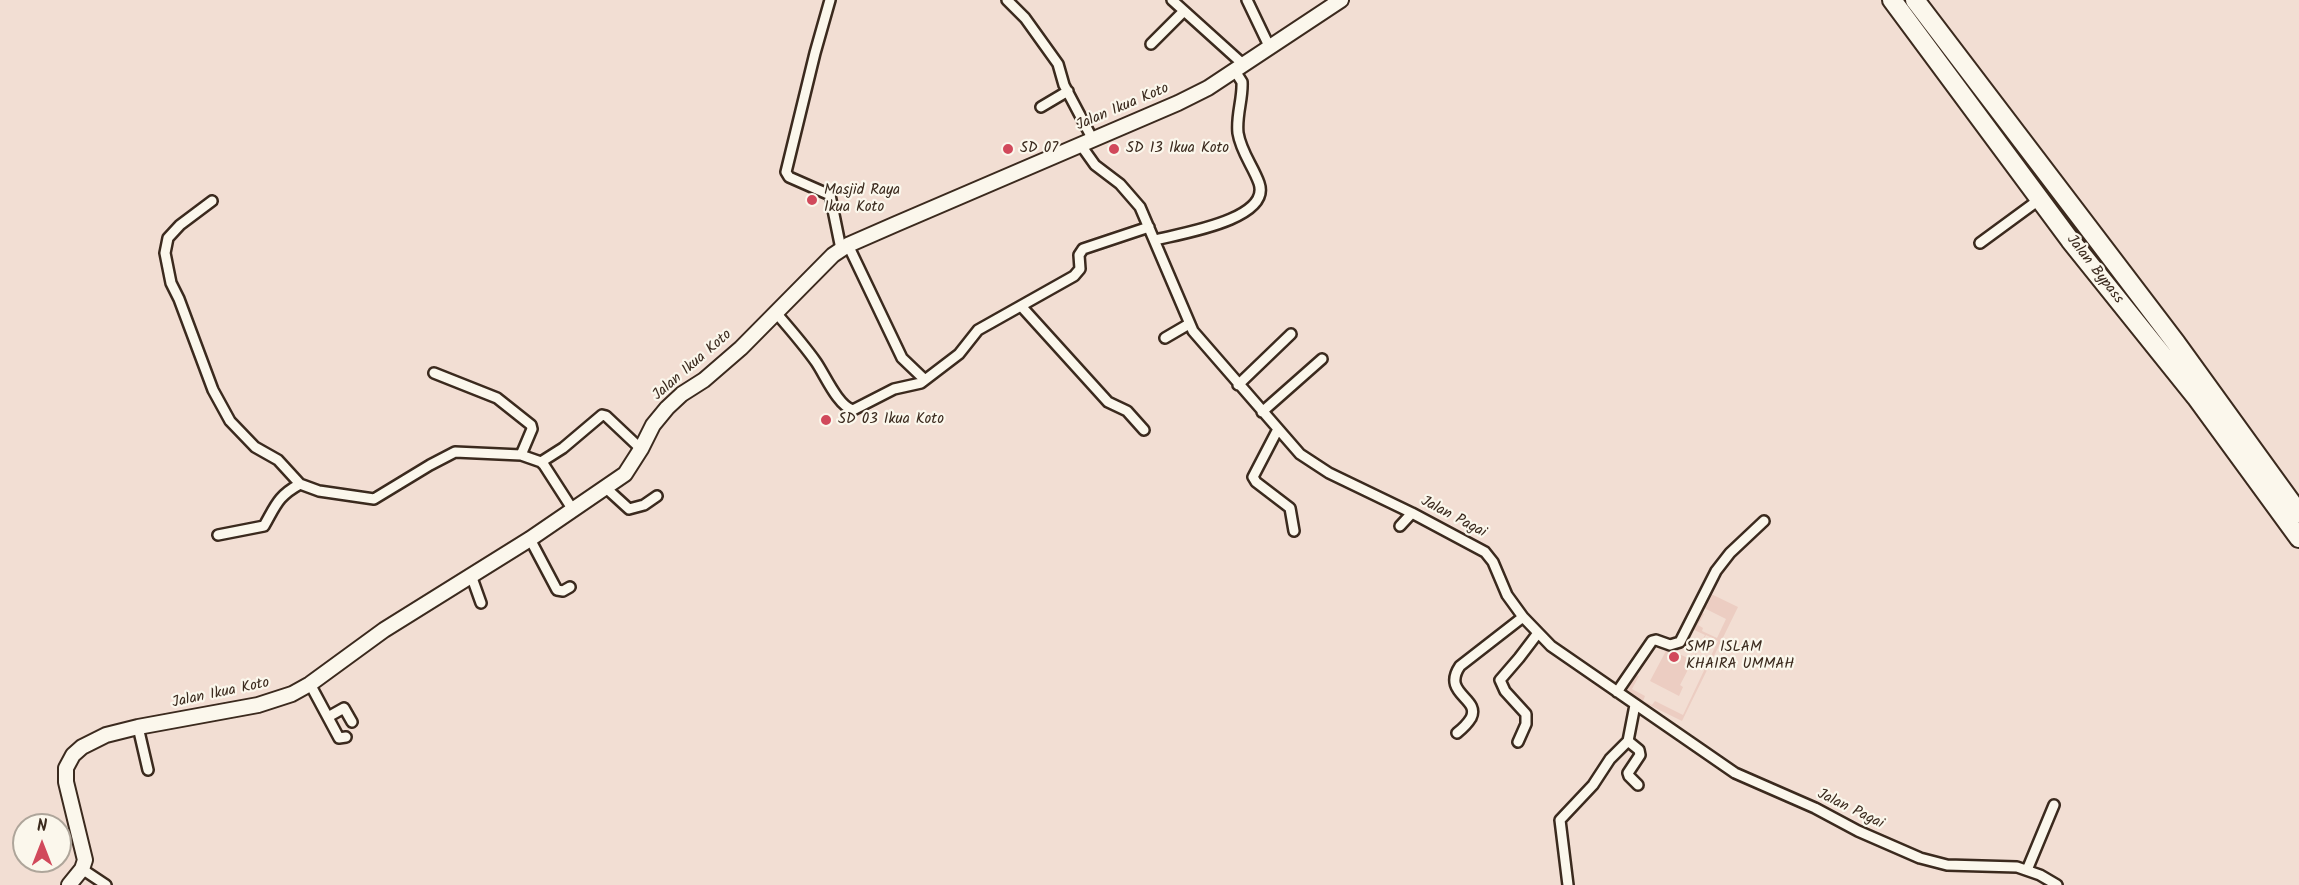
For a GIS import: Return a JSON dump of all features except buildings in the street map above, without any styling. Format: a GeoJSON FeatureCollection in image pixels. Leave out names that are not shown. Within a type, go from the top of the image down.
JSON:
{"type":"FeatureCollection","features":[{"type":"Feature","properties":{"kind":"highway","name":"Jalan Bypass"},"geometry":{"type":"LineString","coordinates":[[1892,0],[2040,199],[2196,397],[2299,538]]}},
{"type":"Feature","properties":{"kind":"highway"},"geometry":{"type":"LineString","coordinates":[[1915,0],[2176,343],[2259,462],[2299,513]]}},
{"type":"Feature","properties":{"kind":"street"},"geometry":{"type":"LineString","coordinates":[[830,0],[786,172],[789,177],[830,195],[844,247],[902,358],[925,380]]}},
{"type":"Feature","properties":{"kind":"street","name":"Jalan Pagai"},"geometry":{"type":"LineString","coordinates":[[1007,0],[1025,18],[1058,64],[1095,165],[1131,196],[1140,207],[1189,324],[1238,385],[1311,462],[1485,552],[1493,562],[1507,595],[1523,617],[1561,655],[1735,773],[1815,808],[1891,847],[1939,863],[2009,866],[2027,870],[2057,885]]}},
{"type":"Feature","properties":{"kind":"street"},"geometry":{"type":"LineString","coordinates":[[1155,240],[1229,221],[1251,208],[1261,193],[1260,184],[1245,155],[1238,135],[1242,82],[1239,68],[1172,0]]}},
{"type":"Feature","properties":{"kind":"street"},"geometry":{"type":"LineString","coordinates":[[1247,0],[1270,48]]}},
{"type":"Feature","properties":{"kind":"street","name":"Jalan Ikua Koto"},"geometry":{"type":"LineString","coordinates":[[82,869],[85,860],[83,847],[66,782],[66,768],[72,755],[82,747],[106,735],[138,727],[258,705],[292,694],[310,684],[384,630],[530,539],[625,474],[653,425],[667,408],[682,394],[704,380],[777,314],[816,269],[844,247],[1178,103],[1208,88],[1341,0]]}},
{"type":"Feature","properties":{"kind":"street"},"geometry":{"type":"LineString","coordinates":[[1151,44],[1184,11]]}},
{"type":"Feature","properties":{"kind":"street"},"geometry":{"type":"LineString","coordinates":[[1041,107],[1068,91]]}},
{"type":"Feature","properties":{"kind":"street"},"geometry":{"type":"LineString","coordinates":[[1980,243],[2040,199]]}},
{"type":"Feature","properties":{"kind":"street"},"geometry":{"type":"LineString","coordinates":[[212,201],[180,225],[168,238],[165,253],[171,283],[213,390],[230,421],[255,447],[278,460],[300,484],[319,491],[374,499],[455,452],[521,455],[541,462],[556,481],[573,510]]}},
{"type":"Feature","properties":{"kind":"street"},"geometry":{"type":"LineString","coordinates":[[777,314],[815,361],[831,387],[849,409],[857,408],[882,393],[925,380],[958,354],[978,330],[1078,272],[1080,269],[1079,255],[1083,249],[1149,227]]}},
{"type":"Feature","properties":{"kind":"street"},"geometry":{"type":"LineString","coordinates":[[1021,306],[1108,402],[1127,411],[1144,430]]}},
{"type":"Feature","properties":{"kind":"street"},"geometry":{"type":"LineString","coordinates":[[1165,338],[1189,324]]}},
{"type":"Feature","properties":{"kind":"street"},"geometry":{"type":"LineString","coordinates":[[1238,385],[1291,334]]}},
{"type":"Feature","properties":{"kind":"street"},"geometry":{"type":"LineString","coordinates":[[1263,412],[1322,359]]}},
{"type":"Feature","properties":{"kind":"street"},"geometry":{"type":"LineString","coordinates":[[434,373],[497,398],[531,425],[532,429],[521,455]]}},
{"type":"Feature","properties":{"kind":"street"},"geometry":{"type":"LineString","coordinates":[[541,462],[563,448],[602,415],[606,416],[641,449]]}},
{"type":"Feature","properties":{"kind":"street"},"geometry":{"type":"LineString","coordinates":[[1278,429],[1253,477],[1256,482],[1290,508],[1294,531]]}},
{"type":"Feature","properties":{"kind":"street"},"geometry":{"type":"LineString","coordinates":[[218,535],[264,526],[273,506],[281,496],[300,484]]}},
{"type":"Feature","properties":{"kind":"street"},"geometry":{"type":"LineString","coordinates":[[606,488],[629,509],[637,509],[657,496]]}},
{"type":"Feature","properties":{"kind":"street"},"geometry":{"type":"LineString","coordinates":[[1400,526],[1412,513]]}},
{"type":"Feature","properties":{"kind":"street"},"geometry":{"type":"LineString","coordinates":[[1617,692],[1650,642],[1656,640],[1673,646],[1680,642],[1716,571],[1730,553],[1764,521]]}},
{"type":"Feature","properties":{"kind":"street"},"geometry":{"type":"LineString","coordinates":[[530,539],[557,590],[563,591],[570,587]]}},
{"type":"Feature","properties":{"kind":"street"},"geometry":{"type":"LineString","coordinates":[[471,575],[481,603]]}},
{"type":"Feature","properties":{"kind":"street"},"geometry":{"type":"LineString","coordinates":[[1457,733],[1470,719],[1472,713],[1469,702],[1455,688],[1456,672],[1460,666],[1523,617]]}},
{"type":"Feature","properties":{"kind":"street"},"geometry":{"type":"LineString","coordinates":[[1518,742],[1526,724],[1526,714],[1505,691],[1500,680],[1538,633]]}},
{"type":"Feature","properties":{"kind":"street"},"geometry":{"type":"LineString","coordinates":[[310,684],[339,738],[346,737]]}},
{"type":"Feature","properties":{"kind":"street"},"geometry":{"type":"LineString","coordinates":[[1568,885],[1560,820],[1593,785],[1610,759],[1628,741],[1635,705]]}},
{"type":"Feature","properties":{"kind":"street"},"geometry":{"type":"LineString","coordinates":[[328,717],[344,708],[352,722]]}},
{"type":"Feature","properties":{"kind":"street"},"geometry":{"type":"LineString","coordinates":[[138,727],[148,770]]}},
{"type":"Feature","properties":{"kind":"street"},"geometry":{"type":"LineString","coordinates":[[1628,741],[1640,753],[1628,773],[1638,784]]}},
{"type":"Feature","properties":{"kind":"street"},"geometry":{"type":"LineString","coordinates":[[2027,870],[2054,806]]}},
{"type":"Feature","properties":{"kind":"street"},"geometry":{"type":"LineString","coordinates":[[69,885],[82,869],[106,885]]}},
{"type":"Feature","properties":{"kind":"shaded area","name":"SMP ISLAM KHAIRA UMMAH"},"geometry":{"type":"Polygon","coordinates":[[[1707,592],[1738,607],[1682,721],[1625,693],[1652,639],[1677,651],[1707,592]],[[1702,607],[1700,612],[1704,614],[1698,625],[1703,628],[1702,631],[1717,638],[1726,619],[1702,607]],[[1690,628],[1677,653],[1692,660],[1705,635],[1690,628]],[[1706,635],[1680,685],[1683,687],[1679,696],[1650,681],[1667,649],[1654,642],[1632,689],[1645,696],[1643,701],[1652,705],[1655,701],[1683,715],[1718,641],[1706,635]]]}},
{"type":"Feature","properties":{"kind":"place","name":"SD 07"},"geometry":{"type":"Point","coordinates":[1008,149]}},
{"type":"Feature","properties":{"kind":"place","name":"SD 13 Ikua Koto"},"geometry":{"type":"Point","coordinates":[1114,149]}},
{"type":"Feature","properties":{"kind":"place","name":"Masjid Raya Ikua Koto"},"geometry":{"type":"Point","coordinates":[812,200]}},
{"type":"Feature","properties":{"kind":"place","name":"SD 03 Ikua Koto"},"geometry":{"type":"Point","coordinates":[826,420]}},
{"type":"Feature","properties":{"kind":"place","name":"SMP ISLAM KHAIRA UMMAH"},"geometry":{"type":"Point","coordinates":[1674,657]}}]}
